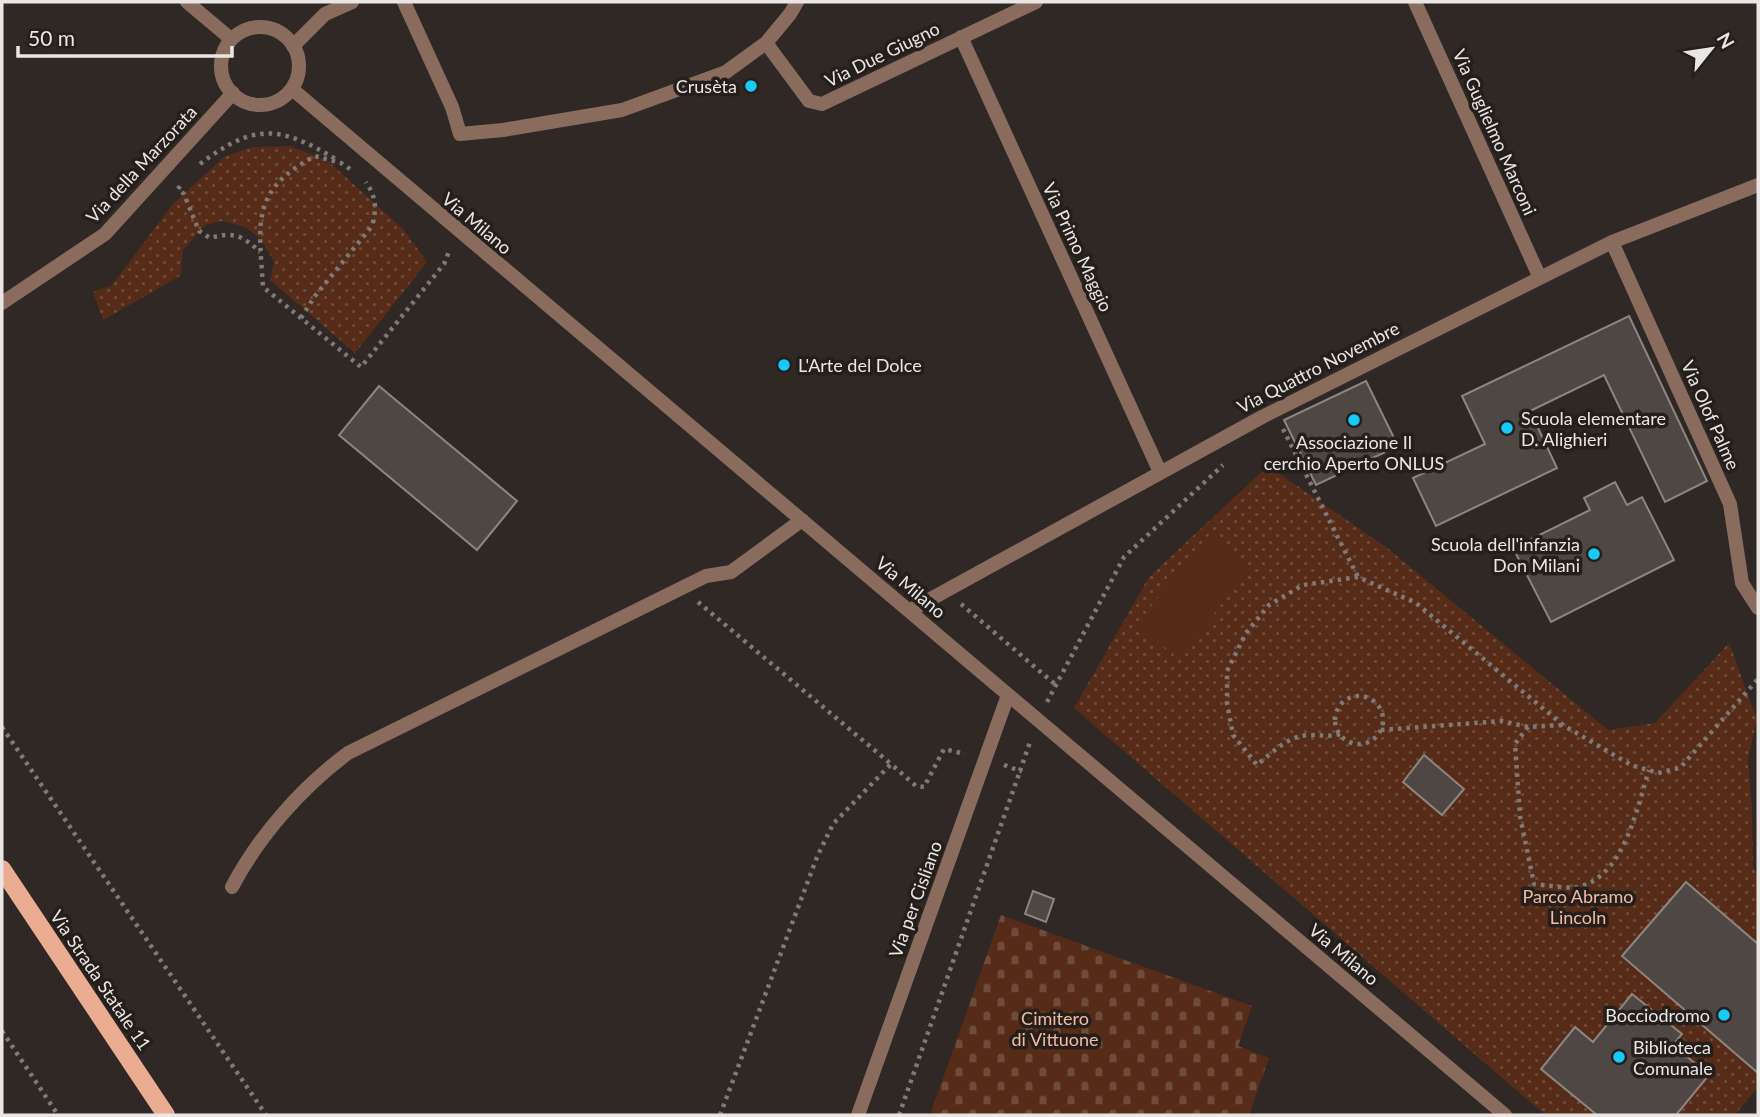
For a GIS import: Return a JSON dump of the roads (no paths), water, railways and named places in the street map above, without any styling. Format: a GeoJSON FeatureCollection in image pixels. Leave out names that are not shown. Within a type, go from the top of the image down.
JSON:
{"type":"FeatureCollection","features":[{"type":"Feature","properties":{"kind":"main road","name":"Via Strada Statale 11"},"geometry":{"type":"LineString","coordinates":[[2,869],[166,1115]]}},
{"type":"Feature","properties":{"kind":"street"},"geometry":{"type":"LineString","coordinates":[[187,2],[231,39]]}},
{"type":"Feature","properties":{"kind":"street"},"geometry":{"type":"LineString","coordinates":[[293,46],[325,13],[352,2]]}},
{"type":"Feature","properties":{"kind":"street"},"geometry":{"type":"LineString","coordinates":[[404,2],[452,107],[460,134],[622,110],[726,72],[766,43],[797,2]]}},
{"type":"Feature","properties":{"kind":"street","name":"Via Due Giugno"},"geometry":{"type":"LineString","coordinates":[[766,43],[809,101],[822,104],[1036,2]]}},
{"type":"Feature","properties":{"kind":"street","name":"Via Guglielmo Marconi"},"geometry":{"type":"LineString","coordinates":[[1415,2],[1540,278]]}},
{"type":"Feature","properties":{"kind":"street"},"geometry":{"type":"LineString","coordinates":[[263,27],[280,33],[293,46],[298,57],[298,73],[292,89],[281,99],[260,106],[243,102],[227,88],[220,67],[222,54],[231,39],[249,29],[263,27]]}},
{"type":"Feature","properties":{"kind":"street","name":"Via Primo Maggio"},"geometry":{"type":"LineString","coordinates":[[961,37],[1160,472]]}},
{"type":"Feature","properties":{"kind":"street","name":"Via Milano"},"geometry":{"type":"LineString","coordinates":[[292,89],[1505,1115]]}},
{"type":"Feature","properties":{"kind":"street","name":"Via della Marzorata"},"geometry":{"type":"LineString","coordinates":[[2,303],[105,234],[233,93]]}},
{"type":"Feature","properties":{"kind":"street","name":"Via Quattro Novembre"},"geometry":{"type":"LineString","coordinates":[[909,611],[1275,410],[1612,242],[1758,185]]}},
{"type":"Feature","properties":{"kind":"street","name":"Via Olof Palme"},"geometry":{"type":"LineString","coordinates":[[1612,242],[1730,504],[1742,583],[1758,608]]}},
{"type":"Feature","properties":{"kind":"street"},"geometry":{"type":"LineString","coordinates":[[232,887],[248,855],[322,772],[348,753],[706,576],[731,572],[802,520]]}},
{"type":"Feature","properties":{"kind":"street","name":"Via per Cisliano"},"geometry":{"type":"LineString","coordinates":[[858,1115],[1008,695]]}},
{"type":"Feature","properties":{"kind":"place","name":"Crusèta"},"geometry":{"type":"Point","coordinates":[751,86]}},
{"type":"Feature","properties":{"kind":"place","name":"L'Arte del Dolce"},"geometry":{"type":"Point","coordinates":[784,365]}},
{"type":"Feature","properties":{"kind":"place","name":"Associazione Il cerchio Aperto ONLUS"},"geometry":{"type":"Point","coordinates":[1354,420]}},
{"type":"Feature","properties":{"kind":"place","name":"Scuola elementare D. Alighieri"},"geometry":{"type":"Point","coordinates":[1507,428]}},
{"type":"Feature","properties":{"kind":"place","name":"Scuola dell'infanzia Don Milani"},"geometry":{"type":"Point","coordinates":[1594,554]}},
{"type":"Feature","properties":{"kind":"place","name":"Bocciodromo"},"geometry":{"type":"Point","coordinates":[1724,1015]}},
{"type":"Feature","properties":{"kind":"place","name":"Biblioteca Comunale"},"geometry":{"type":"Point","coordinates":[1619,1057]}},
{"type":"Feature","properties":{"kind":"park label","name":"Parco Abramo Lincoln"},"geometry":{"type":"Point","coordinates":[1578,906]}},
{"type":"Feature","properties":{"kind":"park label","name":"Cimitero di Vittuone"},"geometry":{"type":"Point","coordinates":[1055,1028]}}]}
